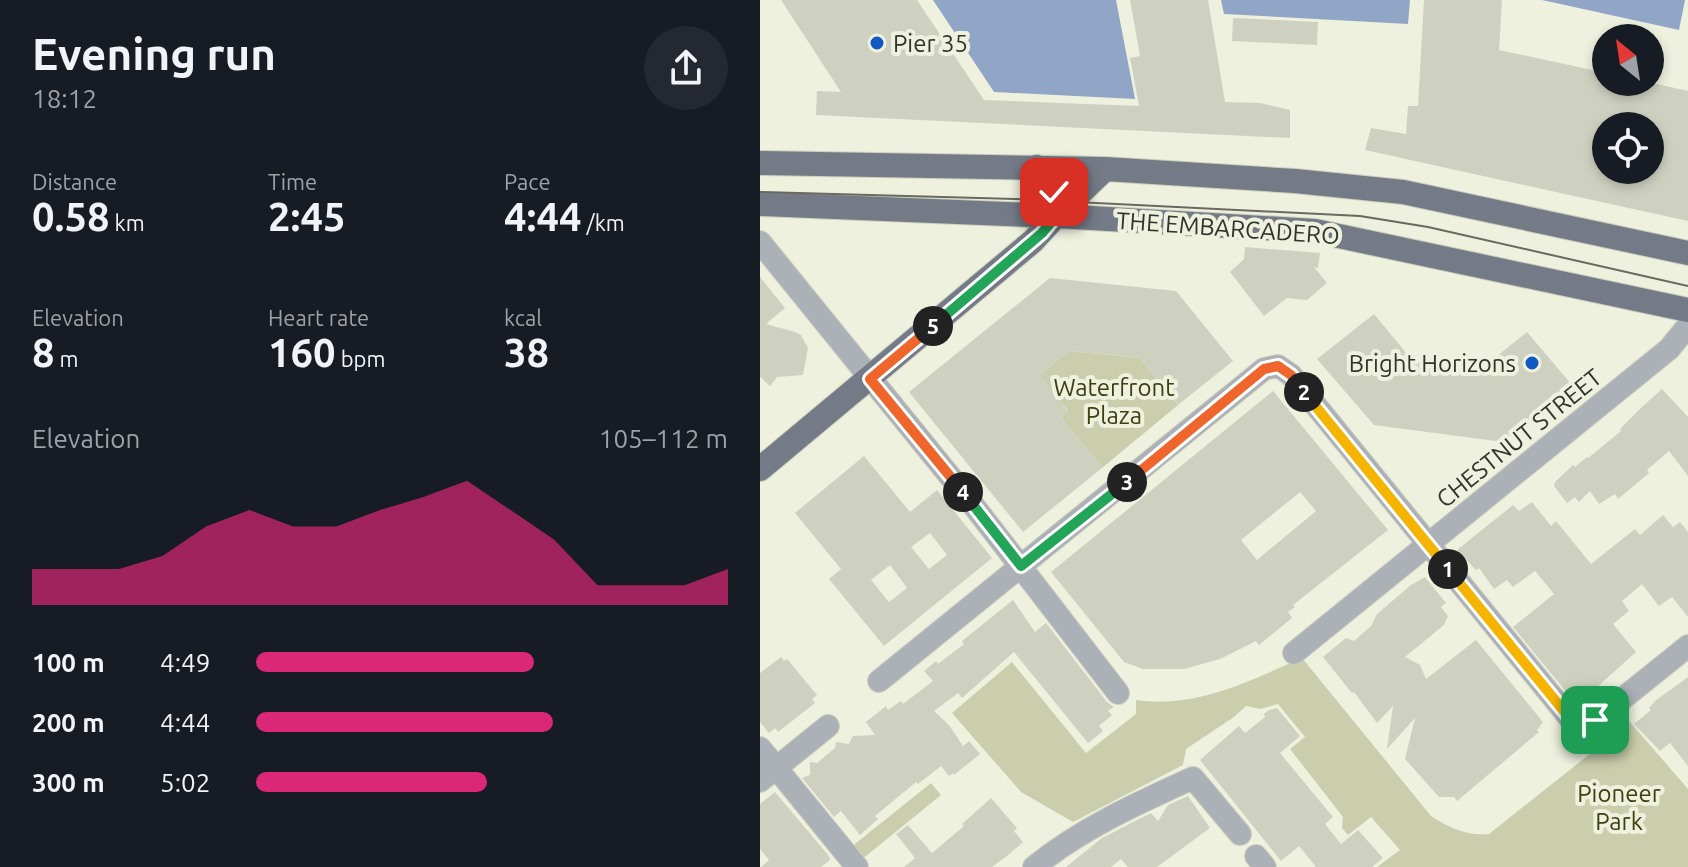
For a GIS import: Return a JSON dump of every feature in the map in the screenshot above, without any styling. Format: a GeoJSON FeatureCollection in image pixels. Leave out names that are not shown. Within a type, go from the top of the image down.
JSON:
{"type":"FeatureCollection","features":[{"type":"Feature","properties":{"kind":"main road","name":"THE EMBARCADERO"},"geometry":{"type":"LineString","coordinates":[[760,163],[1105,169],[1295,181],[1403,192],[1688,253]]}},
{"type":"Feature","properties":{"kind":"main road"},"geometry":{"type":"LineString","coordinates":[[1037,167],[1054,192],[1056,216]]}},
{"type":"Feature","properties":{"kind":"main road"},"geometry":{"type":"LineString","coordinates":[[760,469],[1033,241],[1105,169]]}},
{"type":"Feature","properties":{"kind":"main road","name":"THE EMBARCADERO"},"geometry":{"type":"LineString","coordinates":[[760,204],[1315,231],[1688,310]]}},
{"type":"Feature","properties":{"kind":"street"},"geometry":{"type":"LineString","coordinates":[[760,242],[1021,566],[1118,693]]}},
{"type":"Feature","properties":{"kind":"street","name":"CHESTNUT STREET"},"geometry":{"type":"LineString","coordinates":[[1298,649],[1428,544],[1679,353],[1688,326]]}},
{"type":"Feature","properties":{"kind":"street"},"geometry":{"type":"LineString","coordinates":[[879,681],[1264,369],[1278,366],[1291,375],[1581,732],[1688,646]]}},
{"type":"Feature","properties":{"kind":"street"},"geometry":{"type":"LineString","coordinates":[[768,774],[828,726]]}},
{"type":"Feature","properties":{"kind":"street"},"geometry":{"type":"LineString","coordinates":[[760,748],[768,774],[857,867]]}},
{"type":"Feature","properties":{"kind":"street"},"geometry":{"type":"LineString","coordinates":[[1034,867],[1056,849],[1129,807],[1193,778],[1240,834]]}},
{"type":"Feature","properties":{"kind":"green space","name":"Waterfront Plaza"},"geometry":{"type":"Polygon","coordinates":[[[1069,351],[1140,358],[1178,405],[1102,468],[1061,418],[1068,411],[1059,400],[1048,402],[1057,394],[1052,390],[1044,397],[1039,375],[1069,351]]]}},
{"type":"Feature","properties":{"kind":"green space","name":"Pioneer Park"},"geometry":{"type":"Polygon","coordinates":[[[1302,658],[1431,816],[1466,832],[1489,834],[1630,722],[1688,789],[1688,867],[1377,867],[1400,850],[1371,817],[1348,835],[1342,828],[1343,817],[1290,749],[1305,737],[1278,704],[1260,709],[1246,706],[1186,749],[1183,765],[1073,822],[1021,792],[952,713],[1012,662],[1086,753],[1136,714],[1136,700],[1158,702],[1200,697],[1242,684],[1302,658]]]}},
{"type":"Feature","properties":{"kind":"green space"},"geometry":{"type":"Polygon","coordinates":[[[931,783],[941,795],[855,865],[845,852],[931,783]]]}},
{"type":"Feature","properties":{"kind":"water"},"geometry":{"type":"Polygon","coordinates":[[[933,0],[1116,0],[1135,99],[994,92],[933,0]]]}},
{"type":"Feature","properties":{"kind":"water"},"geometry":{"type":"Polygon","coordinates":[[[1221,0],[1410,0],[1408,24],[1224,14],[1221,0]]]}},
{"type":"Feature","properties":{"kind":"water"},"geometry":{"type":"Polygon","coordinates":[[[1542,0],[1685,0],[1679,30],[1664,27],[1664,24],[1542,0]]]}},
{"type":"Feature","properties":{"kind":"building"},"geometry":{"type":"Polygon","coordinates":[[[781,0],[917,0],[984,100],[1139,106],[1130,58],[1140,56],[1130,0],[1208,0],[1225,102],[1260,103],[1290,110],[1290,138],[816,115],[817,91],[841,92],[781,0]]]}},
{"type":"Feature","properties":{"kind":"building"},"geometry":{"type":"Polygon","coordinates":[[[1424,0],[1502,0],[1499,50],[1592,70],[1592,96],[1664,96],[1664,86],[1688,91],[1688,221],[1365,150],[1371,128],[1406,134],[1408,106],[1418,106],[1424,0]]]}},
{"type":"Feature","properties":{"kind":"building"},"geometry":{"type":"Polygon","coordinates":[[[1233,18],[1318,22],[1317,45],[1232,41],[1233,18]]]}},
{"type":"Feature","properties":{"kind":"building"},"geometry":{"type":"Polygon","coordinates":[[[1245,247],[1320,253],[1318,268],[1314,267],[1327,283],[1307,300],[1287,298],[1264,316],[1230,272],[1244,259],[1245,247]]]}},
{"type":"Feature","properties":{"kind":"building"},"geometry":{"type":"Polygon","coordinates":[[[760,277],[785,308],[766,324],[801,335],[808,348],[803,375],[777,377],[770,386],[760,377],[760,277]]]}},
{"type":"Feature","properties":{"kind":"building"},"geometry":{"type":"Polygon","coordinates":[[[1050,278],[1176,291],[1233,361],[1178,405],[1140,358],[1069,351],[1040,374],[1068,412],[1061,418],[1102,468],[1023,532],[909,392],[1050,278]]]}},
{"type":"Feature","properties":{"kind":"building"},"geometry":{"type":"Polygon","coordinates":[[[1374,314],[1413,361],[1481,369],[1527,332],[1572,385],[1503,442],[1374,425],[1317,359],[1374,314]]]}},
{"type":"Feature","properties":{"kind":"building"},"geometry":{"type":"Polygon","coordinates":[[[1662,389],[1688,417],[1688,476],[1669,451],[1618,499],[1615,494],[1599,504],[1590,491],[1579,502],[1575,497],[1567,503],[1554,486],[1555,482],[1573,465],[1575,467],[1588,458],[1621,431],[1662,389]]]}},
{"type":"Feature","properties":{"kind":"building"},"geometry":{"type":"Polygon","coordinates":[[[1273,391],[1388,530],[1293,605],[1295,607],[1288,612],[1292,618],[1259,645],[1256,641],[1220,659],[1184,669],[1143,669],[1124,662],[1051,572],[1273,391]],[[1300,492],[1241,540],[1257,560],[1316,511],[1300,492]]]}},
{"type":"Feature","properties":{"kind":"building"},"geometry":{"type":"Polygon","coordinates":[[[864,456],[910,512],[937,490],[992,558],[884,646],[829,579],[841,569],[795,513],[864,456]],[[930,533],[911,547],[929,569],[947,555],[930,533]],[[890,565],[871,580],[889,602],[907,588],[890,565]]]}},
{"type":"Feature","properties":{"kind":"building"},"geometry":{"type":"Polygon","coordinates":[[[1532,502],[1551,526],[1556,521],[1591,564],[1635,529],[1640,535],[1663,515],[1673,527],[1680,522],[1688,532],[1688,617],[1672,597],[1659,606],[1642,584],[1622,601],[1629,611],[1613,624],[1636,652],[1577,705],[1513,627],[1554,594],[1535,571],[1513,587],[1507,580],[1494,589],[1479,568],[1476,570],[1457,550],[1513,505],[1519,511],[1532,502]]]}},
{"type":"Feature","properties":{"kind":"building"},"geometry":{"type":"Polygon","coordinates":[[[1425,577],[1446,603],[1441,607],[1448,616],[1444,625],[1405,657],[1420,665],[1426,679],[1476,640],[1543,722],[1537,730],[1539,732],[1457,801],[1454,797],[1439,797],[1405,759],[1415,718],[1387,749],[1393,706],[1377,723],[1323,657],[1346,638],[1354,641],[1371,626],[1377,614],[1425,577]]]}},
{"type":"Feature","properties":{"kind":"building"},"geometry":{"type":"Polygon","coordinates":[[[1013,600],[1035,632],[1046,623],[1114,707],[1108,711],[1112,715],[1099,726],[1103,731],[1088,743],[1014,652],[962,698],[958,693],[934,711],[949,725],[963,746],[969,741],[980,754],[954,775],[949,776],[941,766],[918,784],[916,782],[875,816],[878,819],[860,835],[841,811],[834,817],[802,778],[810,775],[810,762],[817,763],[835,748],[836,742],[849,744],[853,736],[875,735],[866,722],[886,706],[888,710],[901,701],[903,704],[933,681],[924,671],[964,644],[962,641],[1013,600]]]}},
{"type":"Feature","properties":{"kind":"building"},"geometry":{"type":"Polygon","coordinates":[[[781,657],[784,661],[787,659],[817,695],[812,699],[815,703],[778,732],[775,728],[769,733],[760,722],[760,673],[781,657]]]}},
{"type":"Feature","properties":{"kind":"building"},"geometry":{"type":"Polygon","coordinates":[[[1688,677],[1688,766],[1670,743],[1660,751],[1634,724],[1651,710],[1649,708],[1655,701],[1688,677]]]}},
{"type":"Feature","properties":{"kind":"building"},"geometry":{"type":"Polygon","coordinates":[[[1277,708],[1300,736],[1280,753],[1333,817],[1325,824],[1341,844],[1358,830],[1383,858],[1372,867],[1316,867],[1299,846],[1281,861],[1200,760],[1239,726],[1245,733],[1269,710],[1277,708]]]}},
{"type":"Feature","properties":{"kind":"building"},"geometry":{"type":"Polygon","coordinates":[[[775,792],[829,856],[830,860],[821,867],[761,867],[769,860],[760,849],[760,804],[775,792]]]}},
{"type":"Feature","properties":{"kind":"building"},"geometry":{"type":"Polygon","coordinates":[[[1188,796],[1210,828],[1157,867],[1128,867],[1121,859],[1111,867],[1066,867],[1102,838],[1151,813],[1158,821],[1168,805],[1188,796]]]}},
{"type":"Feature","properties":{"kind":"building"},"geometry":{"type":"Polygon","coordinates":[[[991,798],[1017,828],[1014,831],[1023,842],[1007,856],[992,867],[904,867],[915,858],[896,834],[908,825],[932,853],[991,798]]]}},
{"type":"Feature","properties":{"kind":"tram line"},"geometry":{"type":"LineString","coordinates":[[760,192],[1015,199],[1360,216],[1428,227],[1688,286]]}},
{"type":"Feature","properties":{"kind":"place","name":"Pier 35"},"geometry":{"type":"Point","coordinates":[877,43]}},
{"type":"Feature","properties":{"kind":"place","name":"Bright Horizons"},"geometry":{"type":"Point","coordinates":[1532,363]}},
{"type":"Feature","properties":{"kind":"route"},"geometry":{"type":"LineString","coordinates":[[1054,192],[1056,216],[1042,233],[870,379],[1021,566],[1264,369],[1278,366],[1291,375],[1581,732],[1595,720]]}}]}
